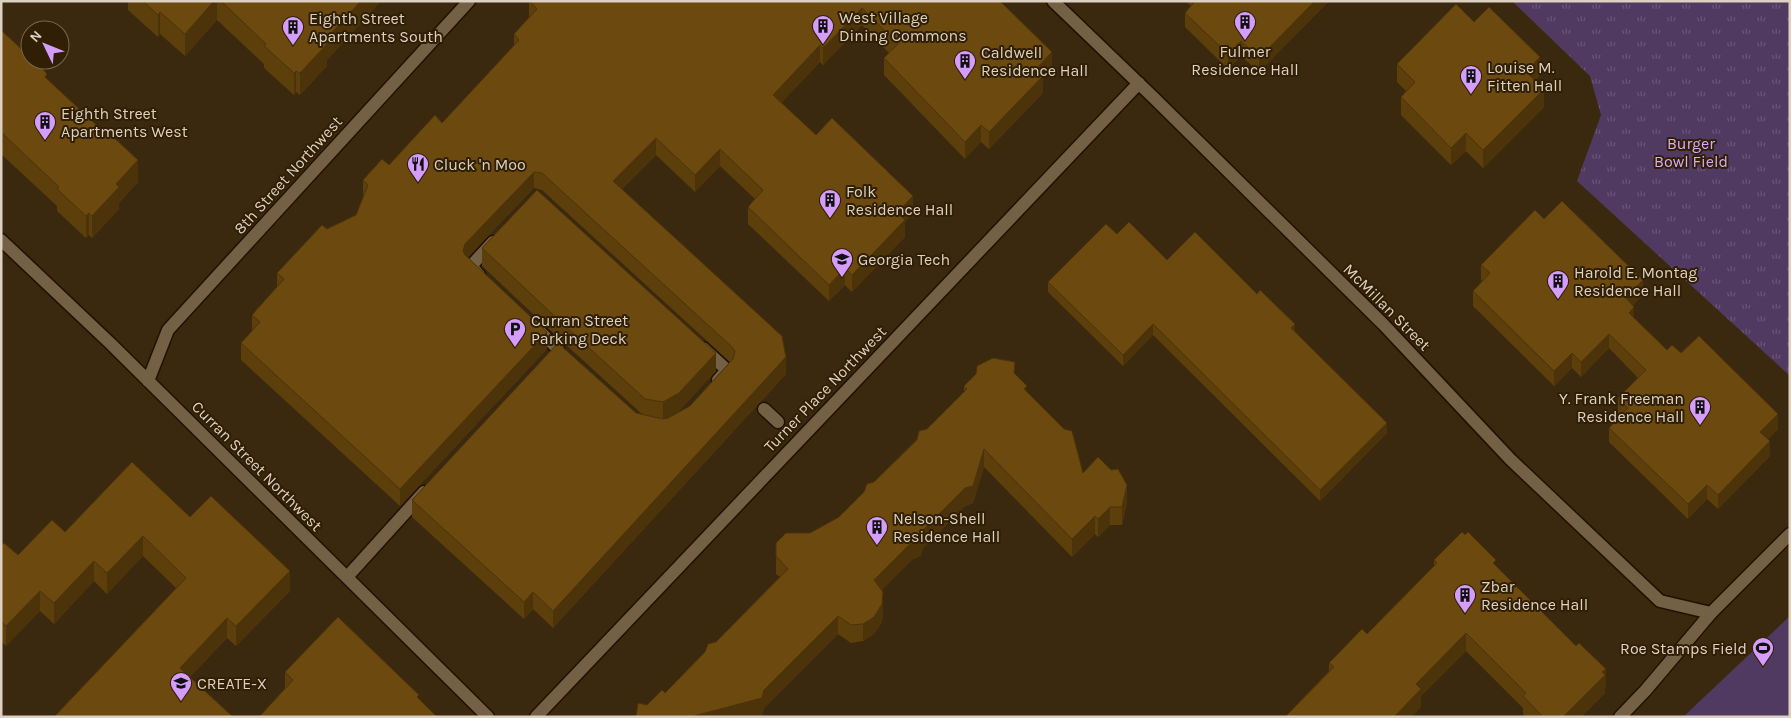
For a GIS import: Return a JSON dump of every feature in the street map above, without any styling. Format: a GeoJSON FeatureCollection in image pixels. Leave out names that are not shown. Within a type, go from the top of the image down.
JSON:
{"type":"FeatureCollection","features":[{"type":"Feature","properties":{"kind":"street","name":"8th Street Northwest"},"geometry":{"type":"LineString","coordinates":[[148,381],[168,330],[469,1]]}},
{"type":"Feature","properties":{"kind":"street","name":"McMillan Street"},"geometry":{"type":"LineString","coordinates":[[1052,1],[1384,325],[1510,459],[1660,600],[1711,613]]}},
{"type":"Feature","properties":{"kind":"street","name":"Turner Place Northwest"},"geometry":{"type":"LineString","coordinates":[[536,717],[1138,83]]}},
{"type":"Feature","properties":{"kind":"street"},"geometry":{"type":"LineString","coordinates":[[491,285],[470,266],[504,231]]}},
{"type":"Feature","properties":{"kind":"street","name":"Curran Street Northwest"},"geometry":{"type":"LineString","coordinates":[[1,240],[148,381],[488,717]]}},
{"type":"Feature","properties":{"kind":"street"},"geometry":{"type":"LineString","coordinates":[[525,317],[558,353]]}},
{"type":"Feature","properties":{"kind":"street"},"geometry":{"type":"LineString","coordinates":[[690,336],[727,370],[708,390]]}},
{"type":"Feature","properties":{"kind":"street"},"geometry":{"type":"LineString","coordinates":[[764,408],[778,422]]}},
{"type":"Feature","properties":{"kind":"street"},"geometry":{"type":"LineString","coordinates":[[347,577],[432,483]]}},
{"type":"Feature","properties":{"kind":"street"},"geometry":{"type":"LineString","coordinates":[[1620,717],[1645,691],[1711,613],[1790,534]]}},
{"type":"Feature","properties":{"kind":"green space","name":"Burger Bowl Field"},"geometry":{"type":"Polygon","coordinates":[[[1512,1],[1790,1],[1790,376],[1577,181],[1601,115],[1590,76],[1512,1]]]}},
{"type":"Feature","properties":{"kind":"green space","name":"Roe Stamps Field"},"geometry":{"type":"Polygon","coordinates":[[[1790,616],[1790,717],[1683,717],[1790,616]]]}},
{"type":"Feature","properties":{"kind":"building"},"geometry":{"type":"Polygon","coordinates":[[[143,1],[214,1],[185,34],[160,12],[158,15],[143,1]]]}},
{"type":"Feature","properties":{"kind":"building"},"geometry":{"type":"Polygon","coordinates":[[[221,1],[361,1],[324,41],[327,44],[300,73],[296,71],[294,73],[264,46],[266,44],[221,1]]]}},
{"type":"Feature","properties":{"kind":"building"},"geometry":{"type":"Polygon","coordinates":[[[530,1],[1000,1],[1052,52],[1036,69],[1043,76],[989,132],[981,125],[965,142],[884,58],[898,44],[862,8],[823,48],[820,45],[773,95],[816,135],[832,118],[913,196],[897,213],[905,220],[852,275],[845,268],[829,285],[748,207],[763,190],[720,149],[695,175],[656,138],[613,181],[782,336],[786,357],[553,611],[533,592],[524,602],[412,500],[558,343],[636,413],[663,419],[690,406],[733,359],[735,351],[542,173],[534,172],[465,244],[463,251],[547,332],[400,489],[241,343],[260,322],[252,315],[284,279],[277,273],[322,225],[327,229],[356,215],[368,185],[363,180],[382,159],[389,165],[435,115],[442,123],[519,40],[514,34],[537,9],[530,1]]]}},
{"type":"Feature","properties":{"kind":"building","name":"Fulmer Residence Hall"},"geometry":{"type":"Polygon","coordinates":[[[1195,1],[1315,1],[1259,58],[1241,41],[1228,54],[1185,13],[1195,1]]]}},
{"type":"Feature","properties":{"kind":"building","name":"Louise M. Fitten Hall"},"geometry":{"type":"Polygon","coordinates":[[[1456,4],[1474,22],[1489,7],[1540,57],[1526,72],[1544,89],[1483,150],[1466,133],[1451,148],[1401,97],[1415,82],[1397,64],[1456,4]]]}},
{"type":"Feature","properties":{"kind":"building","name":"Eighth Street Apartments West"},"geometry":{"type":"Polygon","coordinates":[[[1,30],[20,48],[20,70],[44,70],[47,74],[45,77],[107,135],[109,133],[138,160],[116,184],[119,187],[92,216],[89,213],[86,216],[57,189],[59,187],[1,132],[1,30]]]}},
{"type":"Feature","properties":{"kind":"building"},"geometry":{"type":"Polygon","coordinates":[[[537,190],[716,353],[679,393],[663,402],[645,399],[482,248],[537,190]]]}},
{"type":"Feature","properties":{"kind":"building"},"geometry":{"type":"Polygon","coordinates":[[[1562,201],[1643,280],[1626,298],[1634,307],[1629,313],[1667,350],[1672,345],[1681,353],[1699,336],[1778,414],[1760,432],[1770,441],[1718,495],[1707,485],[1688,504],[1609,428],[1628,408],[1618,398],[1646,370],[1609,334],[1581,362],[1572,353],[1554,371],[1473,291],[1490,273],[1481,265],[1535,210],[1544,219],[1562,201]]]}},
{"type":"Feature","properties":{"kind":"building"},"geometry":{"type":"Polygon","coordinates":[[[1129,222],[1167,260],[1195,232],[1257,294],[1260,290],[1295,324],[1291,328],[1387,423],[1320,490],[1153,324],[1123,355],[1048,282],[1106,224],[1117,234],[1129,222]]]}},
{"type":"Feature","properties":{"kind":"building","name":"Nelson-Shell Residence Hall"},"geometry":{"type":"Polygon","coordinates":[[[993,358],[1015,362],[1014,373],[1027,386],[1024,389],[1064,429],[1072,431],[1083,473],[1098,457],[1111,470],[1118,469],[1127,485],[1122,507],[1110,507],[1098,519],[1095,516],[1072,539],[984,449],[973,486],[965,488],[923,530],[921,539],[913,541],[874,580],[883,592],[882,604],[874,617],[863,624],[851,625],[838,616],[764,690],[762,698],[690,717],[636,717],[638,703],[647,705],[662,690],[665,693],[705,652],[708,644],[716,642],[788,569],[776,556],[776,543],[786,533],[810,533],[839,517],[864,492],[867,484],[874,482],[917,440],[919,431],[927,429],[967,389],[964,386],[976,374],[977,366],[993,358]]]}},
{"type":"Feature","properties":{"kind":"building"},"geometry":{"type":"Polygon","coordinates":[[[132,462],[190,517],[211,496],[290,571],[236,626],[227,618],[180,668],[233,717],[54,717],[186,578],[143,536],[107,573],[94,561],[54,603],[40,591],[6,626],[1,621],[1,546],[4,543],[18,555],[52,520],[65,532],[132,462]]]}},
{"type":"Feature","properties":{"kind":"building","name":"Zbar Residence Hall"},"geometry":{"type":"Polygon","coordinates":[[[1462,532],[1465,535],[1468,532],[1496,560],[1493,563],[1576,646],[1579,643],[1606,669],[1602,672],[1605,675],[1563,717],[1543,717],[1523,696],[1526,693],[1466,633],[1416,684],[1421,689],[1394,717],[1385,717],[1384,715],[1383,717],[1285,717],[1334,667],[1329,663],[1362,629],[1367,634],[1437,563],[1434,560],[1462,532]]]}},
{"type":"Feature","properties":{"kind":"building"},"geometry":{"type":"Polygon","coordinates":[[[338,617],[419,695],[417,697],[437,717],[259,717],[293,680],[285,672],[338,617]]]}},
{"type":"Feature","properties":{"kind":"place","name":"Fulmer Residence Hall"},"geometry":{"type":"Point","coordinates":[1245,41]}},
{"type":"Feature","properties":{"kind":"place","name":"West Village Dining Commons"},"geometry":{"type":"Point","coordinates":[823,45]}},
{"type":"Feature","properties":{"kind":"place","name":"Eighth Street Apartments South"},"geometry":{"type":"Point","coordinates":[293,46]}},
{"type":"Feature","properties":{"kind":"place","name":"Caldwell Residence Hall"},"geometry":{"type":"Point","coordinates":[965,80]}},
{"type":"Feature","properties":{"kind":"place","name":"Louise M. Fitten Hall"},"geometry":{"type":"Point","coordinates":[1471,95]}},
{"type":"Feature","properties":{"kind":"place","name":"Eighth Street Apartments West"},"geometry":{"type":"Point","coordinates":[45,141]}},
{"type":"Feature","properties":{"kind":"place","name":"Cluck 'n Moo"},"geometry":{"type":"Point","coordinates":[418,183]}},
{"type":"Feature","properties":{"kind":"place","name":"Folk Residence Hall"},"geometry":{"type":"Point","coordinates":[830,219]}},
{"type":"Feature","properties":{"kind":"place","name":"Georgia Tech"},"geometry":{"type":"Point","coordinates":[842,278]}},
{"type":"Feature","properties":{"kind":"place","name":"Harold E. Montag Residence Hall"},"geometry":{"type":"Point","coordinates":[1558,300]}},
{"type":"Feature","properties":{"kind":"place","name":"Curran Street Parking Deck"},"geometry":{"type":"Point","coordinates":[515,348]}},
{"type":"Feature","properties":{"kind":"place","name":"Y. Frank Freeman Residence Hall"},"geometry":{"type":"Point","coordinates":[1700,426]}},
{"type":"Feature","properties":{"kind":"place","name":"Nelson-Shell Residence Hall"},"geometry":{"type":"Point","coordinates":[877,546]}},
{"type":"Feature","properties":{"kind":"place","name":"Zbar Residence Hall"},"geometry":{"type":"Point","coordinates":[1465,614]}},
{"type":"Feature","properties":{"kind":"place","name":"Roe Stamps Field"},"geometry":{"type":"Point","coordinates":[1763,667]}},
{"type":"Feature","properties":{"kind":"place","name":"CREATE-X"},"geometry":{"type":"Point","coordinates":[181,702]}}]}
